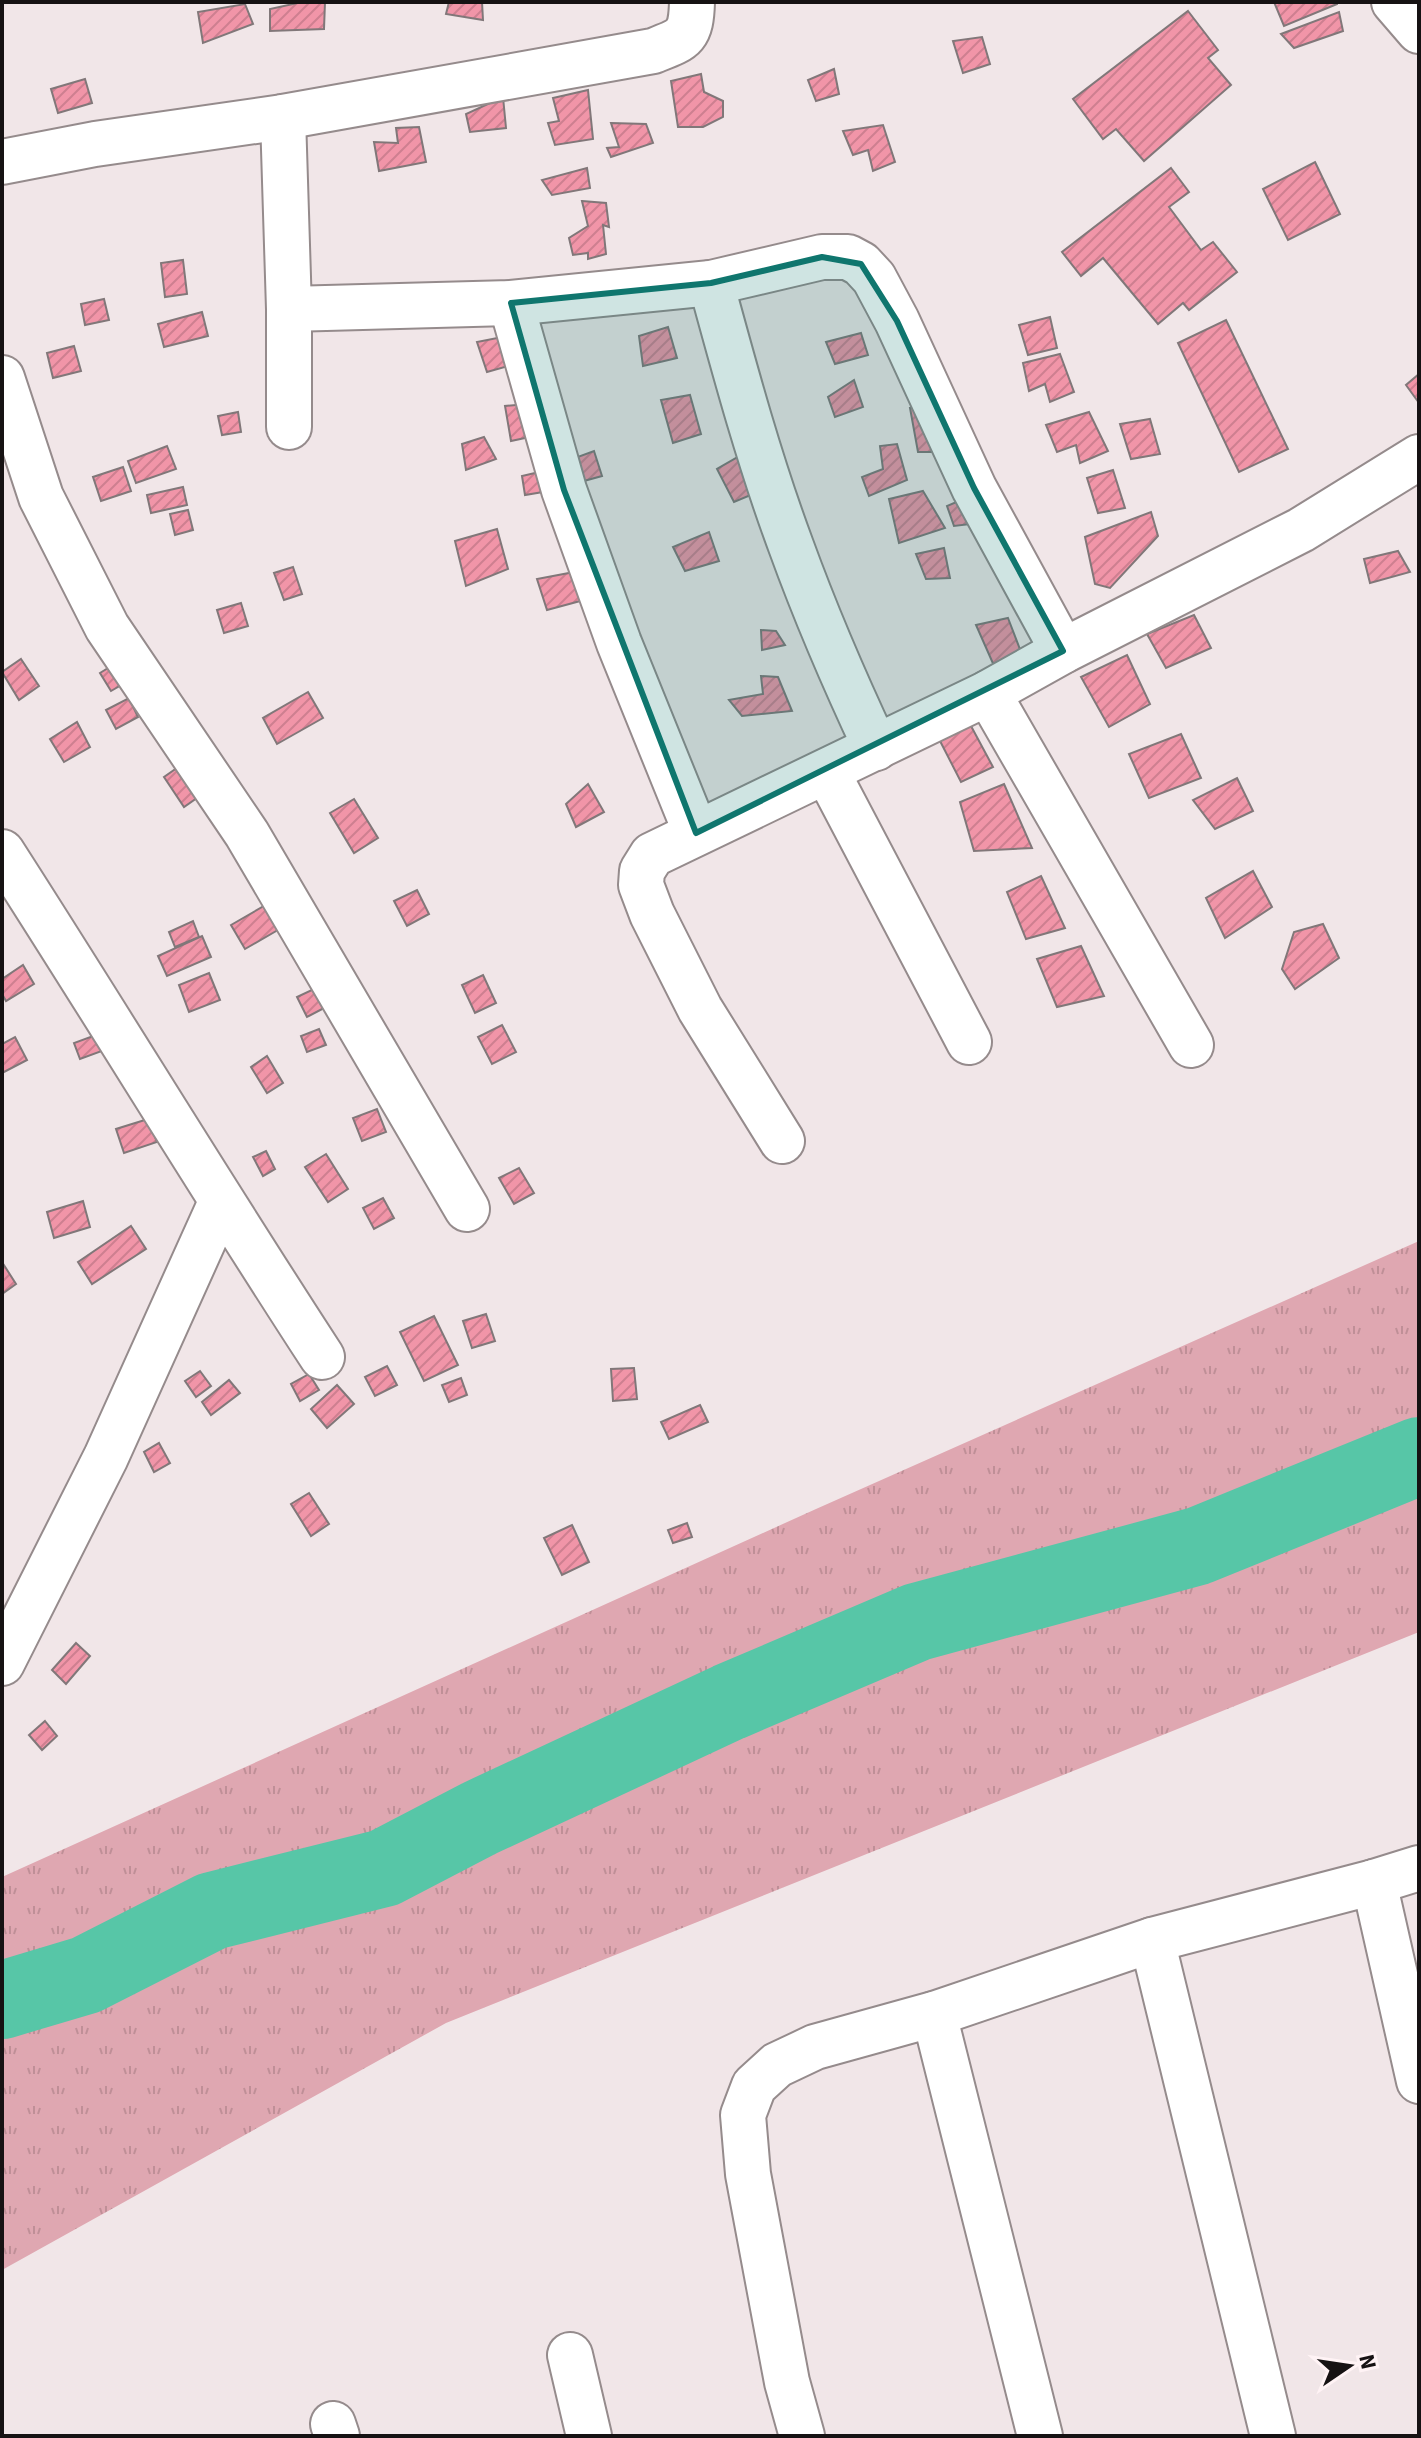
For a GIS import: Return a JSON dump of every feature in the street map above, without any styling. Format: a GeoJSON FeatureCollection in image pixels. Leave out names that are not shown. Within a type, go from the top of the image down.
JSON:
{"type":"FeatureCollection","features":[{"type":"Feature","properties":{"kind":"street"},"geometry":{"type":"LineString","coordinates":[[2,162],[200,127],[283,117],[653,51],[681,40],[691,24],[692,2]]}},
{"type":"Feature","properties":{"kind":"street"},"geometry":{"type":"LineString","coordinates":[[1394,2],[1419,31]]}},
{"type":"Feature","properties":{"kind":"street"},"geometry":{"type":"LineString","coordinates":[[283,117],[289,427]]}},
{"type":"Feature","properties":{"kind":"street"},"geometry":{"type":"LineString","coordinates":[[289,309],[511,303],[711,283],[822,257],[848,257],[861,264],[874,278],[974,488],[1063,651]]}},
{"type":"Feature","properties":{"kind":"street"},"geometry":{"type":"LineString","coordinates":[[711,283],[744,401],[790,543],[834,659],[876,748]]}},
{"type":"Feature","properties":{"kind":"street"},"geometry":{"type":"LineString","coordinates":[[511,303],[564,490],[619,643],[696,833]]}},
{"type":"Feature","properties":{"kind":"street"},"geometry":{"type":"LineString","coordinates":[[2,378],[41,497],[107,627],[247,834],[467,1209]]}},
{"type":"Feature","properties":{"kind":"street"},"geometry":{"type":"LineString","coordinates":[[782,1141],[700,1009],[652,914],[641,885],[642,871],[652,855],[988,693],[1063,651],[1301,530],[1419,457]]}},
{"type":"Feature","properties":{"kind":"street"},"geometry":{"type":"LineString","coordinates":[[988,693],[1191,1045]]}},
{"type":"Feature","properties":{"kind":"street"},"geometry":{"type":"LineString","coordinates":[[827,772],[969,1042]]}},
{"type":"Feature","properties":{"kind":"street"},"geometry":{"type":"LineString","coordinates":[[2,852],[322,1357]]}},
{"type":"Feature","properties":{"kind":"street"},"geometry":{"type":"LineString","coordinates":[[2,1663],[106,1457],[221,1202]]}},
{"type":"Feature","properties":{"kind":"street"},"geometry":{"type":"LineString","coordinates":[[802,2436],[787,2382],[748,2174],[743,2115],[754,2086],[777,2065],[815,2047],[934,2014],[1152,1940],[1419,1868]]}},
{"type":"Feature","properties":{"kind":"street"},"geometry":{"type":"LineString","coordinates":[[1374,1882],[1419,2081]]}},
{"type":"Feature","properties":{"kind":"street"},"geometry":{"type":"LineString","coordinates":[[1152,1940],[1273,2436]]}},
{"type":"Feature","properties":{"kind":"street"},"geometry":{"type":"LineString","coordinates":[[934,2014],[1040,2436]]}},
{"type":"Feature","properties":{"kind":"street"},"geometry":{"type":"LineString","coordinates":[[570,2355],[589,2436]]}},
{"type":"Feature","properties":{"kind":"highlighted area"},"geometry":{"type":"Polygon","coordinates":[[[822,257],[861,264],[897,321],[974,488],[1063,651],[696,833],[564,490],[511,303],[711,283],[822,257]]]}},
{"type":"Feature","properties":{"kind":"green space"},"geometry":{"type":"Polygon","coordinates":[[[1419,1241],[1419,1632],[446,2023],[2,2270],[2,1877],[816,1509],[1419,1241]]]}},
{"type":"Feature","properties":{"kind":"building"},"geometry":{"type":"Polygon","coordinates":[[[302,2],[325,2],[324,29],[270,31],[270,9],[302,2]]]}},
{"type":"Feature","properties":{"kind":"building"},"geometry":{"type":"Polygon","coordinates":[[[449,2],[482,2],[483,20],[446,14],[449,2]]]}},
{"type":"Feature","properties":{"kind":"building"},"geometry":{"type":"Polygon","coordinates":[[[1274,2],[1337,2],[1337,4],[1284,26],[1274,2]]]}},
{"type":"Feature","properties":{"kind":"building"},"geometry":{"type":"Polygon","coordinates":[[[245,4],[253,24],[203,43],[198,12],[245,4]]]}},
{"type":"Feature","properties":{"kind":"building"},"geometry":{"type":"Polygon","coordinates":[[[1188,11],[1218,50],[1208,58],[1231,85],[1144,161],[1116,129],[1103,139],[1073,99],[1188,11]]]}},
{"type":"Feature","properties":{"kind":"building"},"geometry":{"type":"Polygon","coordinates":[[[1339,12],[1343,31],[1294,48],[1281,34],[1339,12]]]}},
{"type":"Feature","properties":{"kind":"building"},"geometry":{"type":"Polygon","coordinates":[[[982,37],[990,64],[963,73],[953,41],[982,37]]]}},
{"type":"Feature","properties":{"kind":"building"},"geometry":{"type":"Polygon","coordinates":[[[834,69],[839,94],[816,101],[808,80],[834,69]]]}},
{"type":"Feature","properties":{"kind":"building"},"geometry":{"type":"Polygon","coordinates":[[[701,74],[704,92],[723,101],[723,117],[703,127],[678,127],[671,81],[701,74]]]}},
{"type":"Feature","properties":{"kind":"building"},"geometry":{"type":"Polygon","coordinates":[[[85,79],[92,103],[58,113],[51,89],[85,79]]]}},
{"type":"Feature","properties":{"kind":"building"},"geometry":{"type":"Polygon","coordinates":[[[588,90],[593,139],[555,145],[548,123],[559,121],[553,98],[588,90]]]}},
{"type":"Feature","properties":{"kind":"building"},"geometry":{"type":"Polygon","coordinates":[[[503,97],[506,128],[470,132],[466,114],[503,97]]]}},
{"type":"Feature","properties":{"kind":"building"},"geometry":{"type":"Polygon","coordinates":[[[611,123],[646,124],[653,143],[611,157],[607,148],[619,147],[611,123]]]}},
{"type":"Feature","properties":{"kind":"building"},"geometry":{"type":"Polygon","coordinates":[[[883,125],[895,162],[873,171],[868,150],[853,155],[843,131],[883,125]]]}},
{"type":"Feature","properties":{"kind":"building"},"geometry":{"type":"Polygon","coordinates":[[[419,127],[426,162],[379,171],[374,142],[398,143],[396,128],[419,127]]]}},
{"type":"Feature","properties":{"kind":"building"},"geometry":{"type":"Polygon","coordinates":[[[1315,162],[1340,214],[1288,240],[1263,189],[1315,162]]]}},
{"type":"Feature","properties":{"kind":"building"},"geometry":{"type":"Polygon","coordinates":[[[587,168],[590,188],[552,195],[542,180],[587,168]]]}},
{"type":"Feature","properties":{"kind":"building"},"geometry":{"type":"Polygon","coordinates":[[[1171,168],[1189,192],[1169,207],[1201,250],[1213,242],[1237,272],[1189,310],[1183,303],[1158,324],[1103,258],[1081,276],[1062,252],[1171,168]]]}},
{"type":"Feature","properties":{"kind":"building"},"geometry":{"type":"Polygon","coordinates":[[[582,201],[606,203],[609,227],[603,225],[606,254],[588,259],[588,253],[573,255],[569,238],[588,226],[582,201]]]}},
{"type":"Feature","properties":{"kind":"building"},"geometry":{"type":"Polygon","coordinates":[[[183,260],[187,294],[165,297],[161,263],[183,260]]]}},
{"type":"Feature","properties":{"kind":"building"},"geometry":{"type":"Polygon","coordinates":[[[104,299],[109,320],[85,325],[81,304],[104,299]]]}},
{"type":"Feature","properties":{"kind":"building"},"geometry":{"type":"Polygon","coordinates":[[[202,312],[208,336],[164,347],[158,324],[202,312]]]}},
{"type":"Feature","properties":{"kind":"building"},"geometry":{"type":"Polygon","coordinates":[[[1050,317],[1057,348],[1028,355],[1019,325],[1050,317]]]}},
{"type":"Feature","properties":{"kind":"building"},"geometry":{"type":"Polygon","coordinates":[[[1226,320],[1288,449],[1239,472],[1178,343],[1226,320]]]}},
{"type":"Feature","properties":{"kind":"building"},"geometry":{"type":"Polygon","coordinates":[[[668,327],[677,358],[643,366],[639,336],[668,327]]]}},
{"type":"Feature","properties":{"kind":"building"},"geometry":{"type":"Polygon","coordinates":[[[861,333],[868,355],[835,364],[826,342],[861,333]]]}},
{"type":"Feature","properties":{"kind":"building"},"geometry":{"type":"Polygon","coordinates":[[[513,335],[519,363],[487,372],[477,342],[513,335]]]}},
{"type":"Feature","properties":{"kind":"building"},"geometry":{"type":"Polygon","coordinates":[[[74,346],[81,371],[53,378],[47,353],[74,346]]]}},
{"type":"Feature","properties":{"kind":"building"},"geometry":{"type":"Polygon","coordinates":[[[1060,354],[1074,392],[1050,402],[1045,384],[1029,391],[1023,363],[1060,354]]]}},
{"type":"Feature","properties":{"kind":"building"},"geometry":{"type":"Polygon","coordinates":[[[1419,374],[1419,403],[1406,385],[1419,374]]]}},
{"type":"Feature","properties":{"kind":"building"},"geometry":{"type":"Polygon","coordinates":[[[854,380],[863,407],[835,417],[828,397],[854,380]]]}},
{"type":"Feature","properties":{"kind":"building"},"geometry":{"type":"Polygon","coordinates":[[[690,395],[701,434],[673,443],[661,400],[690,395]]]}},
{"type":"Feature","properties":{"kind":"building"},"geometry":{"type":"Polygon","coordinates":[[[527,404],[539,435],[511,441],[505,406],[527,404]]]}},
{"type":"Feature","properties":{"kind":"building"},"geometry":{"type":"Polygon","coordinates":[[[926,407],[938,452],[918,452],[910,408],[926,407]]]}},
{"type":"Feature","properties":{"kind":"building"},"geometry":{"type":"Polygon","coordinates":[[[238,412],[241,432],[222,435],[218,416],[238,412]]]}},
{"type":"Feature","properties":{"kind":"building"},"geometry":{"type":"Polygon","coordinates":[[[1089,412],[1108,451],[1080,463],[1076,445],[1057,452],[1046,425],[1089,412]]]}},
{"type":"Feature","properties":{"kind":"building"},"geometry":{"type":"Polygon","coordinates":[[[1150,419],[1160,454],[1131,459],[1120,424],[1150,419]]]}},
{"type":"Feature","properties":{"kind":"building"},"geometry":{"type":"Polygon","coordinates":[[[484,437],[496,459],[466,470],[462,444],[484,437]]]}},
{"type":"Feature","properties":{"kind":"building"},"geometry":{"type":"Polygon","coordinates":[[[897,444],[907,480],[869,496],[862,477],[883,469],[880,446],[897,444]]]}},
{"type":"Feature","properties":{"kind":"building"},"geometry":{"type":"Polygon","coordinates":[[[167,446],[176,469],[136,483],[128,461],[167,446]]]}},
{"type":"Feature","properties":{"kind":"building"},"geometry":{"type":"Polygon","coordinates":[[[594,451],[602,476],[573,484],[564,462],[594,451]]]}},
{"type":"Feature","properties":{"kind":"building"},"geometry":{"type":"Polygon","coordinates":[[[743,454],[758,492],[734,502],[717,469],[743,454]]]}},
{"type":"Feature","properties":{"kind":"building"},"geometry":{"type":"Polygon","coordinates":[[[123,467],[131,491],[101,501],[93,477],[123,467]]]}},
{"type":"Feature","properties":{"kind":"building"},"geometry":{"type":"Polygon","coordinates":[[[548,470],[555,490],[525,495],[522,476],[548,470]]]}},
{"type":"Feature","properties":{"kind":"building"},"geometry":{"type":"Polygon","coordinates":[[[1113,470],[1125,508],[1098,513],[1087,478],[1113,470]]]}},
{"type":"Feature","properties":{"kind":"building"},"geometry":{"type":"Polygon","coordinates":[[[183,487],[187,505],[151,513],[147,495],[183,487]]]}},
{"type":"Feature","properties":{"kind":"building"},"geometry":{"type":"Polygon","coordinates":[[[923,491],[945,528],[899,543],[889,499],[923,491]]]}},
{"type":"Feature","properties":{"kind":"building"},"geometry":{"type":"Polygon","coordinates":[[[961,500],[971,524],[954,526],[947,506],[961,500]]]}},
{"type":"Feature","properties":{"kind":"building"},"geometry":{"type":"Polygon","coordinates":[[[188,510],[193,530],[175,535],[170,514],[188,510]]]}},
{"type":"Feature","properties":{"kind":"building"},"geometry":{"type":"Polygon","coordinates":[[[1151,512],[1158,536],[1110,588],[1095,584],[1085,537],[1151,512]]]}},
{"type":"Feature","properties":{"kind":"building"},"geometry":{"type":"Polygon","coordinates":[[[497,529],[508,569],[466,586],[455,541],[497,529]]]}},
{"type":"Feature","properties":{"kind":"building"},"geometry":{"type":"Polygon","coordinates":[[[709,532],[719,561],[685,571],[673,547],[709,532]]]}},
{"type":"Feature","properties":{"kind":"building"},"geometry":{"type":"Polygon","coordinates":[[[944,548],[950,578],[926,579],[916,554],[944,548]]]}},
{"type":"Feature","properties":{"kind":"building"},"geometry":{"type":"Polygon","coordinates":[[[1398,551],[1410,572],[1370,583],[1364,559],[1398,551]]]}},
{"type":"Feature","properties":{"kind":"building"},"geometry":{"type":"Polygon","coordinates":[[[293,567],[302,594],[284,600],[274,573],[293,567]]]}},
{"type":"Feature","properties":{"kind":"building"},"geometry":{"type":"Polygon","coordinates":[[[585,570],[595,597],[547,610],[537,579],[585,570]]]}},
{"type":"Feature","properties":{"kind":"building"},"geometry":{"type":"Polygon","coordinates":[[[241,603],[248,626],[224,633],[217,610],[241,603]]]}},
{"type":"Feature","properties":{"kind":"building"},"geometry":{"type":"Polygon","coordinates":[[[1194,615],[1211,648],[1166,668],[1147,634],[1194,615]]]}},
{"type":"Feature","properties":{"kind":"building"},"geometry":{"type":"Polygon","coordinates":[[[1008,618],[1021,652],[995,668],[976,625],[1008,618]]]}},
{"type":"Feature","properties":{"kind":"building"},"geometry":{"type":"Polygon","coordinates":[[[761,630],[776,631],[785,645],[762,650],[761,630]]]}},
{"type":"Feature","properties":{"kind":"building"},"geometry":{"type":"Polygon","coordinates":[[[1127,655],[1150,704],[1109,727],[1081,677],[1127,655]]]}},
{"type":"Feature","properties":{"kind":"building"},"geometry":{"type":"Polygon","coordinates":[[[126,657],[137,676],[111,691],[100,673],[126,657]]]}},
{"type":"Feature","properties":{"kind":"building"},"geometry":{"type":"Polygon","coordinates":[[[21,659],[39,686],[19,700],[2,672],[21,659]]]}},
{"type":"Feature","properties":{"kind":"building"},"geometry":{"type":"Polygon","coordinates":[[[761,676],[778,677],[792,711],[742,716],[729,700],[763,694],[761,676]]]}},
{"type":"Feature","properties":{"kind":"building"},"geometry":{"type":"Polygon","coordinates":[[[308,692],[323,718],[277,744],[263,718],[308,692]]]}},
{"type":"Feature","properties":{"kind":"building"},"geometry":{"type":"Polygon","coordinates":[[[129,698],[138,717],[116,729],[106,710],[129,698]]]}},
{"type":"Feature","properties":{"kind":"building"},"geometry":{"type":"Polygon","coordinates":[[[77,722],[90,747],[64,762],[50,739],[77,722]]]}},
{"type":"Feature","properties":{"kind":"building"},"geometry":{"type":"Polygon","coordinates":[[[971,726],[993,767],[961,782],[938,737],[971,726]]]}},
{"type":"Feature","properties":{"kind":"building"},"geometry":{"type":"Polygon","coordinates":[[[1181,734],[1201,778],[1149,798],[1129,754],[1181,734]]]}},
{"type":"Feature","properties":{"kind":"building"},"geometry":{"type":"Polygon","coordinates":[[[184,763],[204,793],[184,807],[164,777],[184,763]]]}},
{"type":"Feature","properties":{"kind":"building"},"geometry":{"type":"Polygon","coordinates":[[[1237,778],[1253,811],[1215,829],[1193,800],[1237,778]]]}},
{"type":"Feature","properties":{"kind":"building"},"geometry":{"type":"Polygon","coordinates":[[[588,784],[604,812],[576,827],[566,804],[588,784]]]}},
{"type":"Feature","properties":{"kind":"building"},"geometry":{"type":"Polygon","coordinates":[[[1004,784],[1032,848],[974,851],[960,802],[1004,784]]]}},
{"type":"Feature","properties":{"kind":"building"},"geometry":{"type":"Polygon","coordinates":[[[354,799],[378,838],[354,853],[330,813],[354,799]]]}},
{"type":"Feature","properties":{"kind":"building"},"geometry":{"type":"Polygon","coordinates":[[[1253,871],[1272,907],[1225,938],[1206,898],[1253,871]]]}},
{"type":"Feature","properties":{"kind":"building"},"geometry":{"type":"Polygon","coordinates":[[[1041,876],[1065,928],[1026,939],[1007,892],[1041,876]]]}},
{"type":"Feature","properties":{"kind":"building"},"geometry":{"type":"Polygon","coordinates":[[[417,890],[429,914],[407,926],[394,901],[417,890]]]}},
{"type":"Feature","properties":{"kind":"building"},"geometry":{"type":"Polygon","coordinates":[[[276,899],[290,923],[245,949],[231,925],[276,899]]]}},
{"type":"Feature","properties":{"kind":"building"},"geometry":{"type":"Polygon","coordinates":[[[193,921],[199,937],[175,947],[169,932],[193,921]]]}},
{"type":"Feature","properties":{"kind":"building"},"geometry":{"type":"Polygon","coordinates":[[[1323,924],[1339,958],[1295,989],[1282,969],[1294,932],[1323,924]]]}},
{"type":"Feature","properties":{"kind":"building"},"geometry":{"type":"Polygon","coordinates":[[[202,936],[211,957],[167,976],[158,956],[202,936]]]}},
{"type":"Feature","properties":{"kind":"building"},"geometry":{"type":"Polygon","coordinates":[[[1081,946],[1104,996],[1057,1007],[1037,959],[1081,946]]]}},
{"type":"Feature","properties":{"kind":"building"},"geometry":{"type":"Polygon","coordinates":[[[23,965],[34,984],[6,1001],[2,994],[2,979],[23,965]]]}},
{"type":"Feature","properties":{"kind":"building"},"geometry":{"type":"Polygon","coordinates":[[[209,973],[220,1000],[189,1012],[179,985],[209,973]]]}},
{"type":"Feature","properties":{"kind":"building"},"geometry":{"type":"Polygon","coordinates":[[[483,975],[496,1003],[475,1013],[462,985],[483,975]]]}},
{"type":"Feature","properties":{"kind":"building"},"geometry":{"type":"Polygon","coordinates":[[[316,988],[326,1007],[307,1017],[297,997],[316,988]]]}},
{"type":"Feature","properties":{"kind":"building"},"geometry":{"type":"Polygon","coordinates":[[[502,1025],[516,1052],[492,1064],[478,1037],[502,1025]]]}},
{"type":"Feature","properties":{"kind":"building"},"geometry":{"type":"Polygon","coordinates":[[[319,1029],[326,1045],[307,1052],[301,1036],[319,1029]]]}},
{"type":"Feature","properties":{"kind":"building"},"geometry":{"type":"Polygon","coordinates":[[[104,1032],[110,1048],[80,1059],[74,1043],[104,1032]]]}},
{"type":"Feature","properties":{"kind":"building"},"geometry":{"type":"Polygon","coordinates":[[[15,1037],[27,1060],[2,1073],[2,1044],[15,1037]]]}},
{"type":"Feature","properties":{"kind":"building"},"geometry":{"type":"Polygon","coordinates":[[[267,1056],[283,1083],[267,1093],[251,1067],[267,1056]]]}},
{"type":"Feature","properties":{"kind":"building"},"geometry":{"type":"Polygon","coordinates":[[[377,1109],[386,1132],[362,1141],[353,1118],[377,1109]]]}},
{"type":"Feature","properties":{"kind":"building"},"geometry":{"type":"Polygon","coordinates":[[[148,1119],[157,1142],[124,1153],[116,1129],[148,1119]]]}},
{"type":"Feature","properties":{"kind":"building"},"geometry":{"type":"Polygon","coordinates":[[[266,1151],[275,1169],[263,1176],[253,1157],[266,1151]]]}},
{"type":"Feature","properties":{"kind":"building"},"geometry":{"type":"Polygon","coordinates":[[[326,1154],[348,1189],[328,1202],[305,1167],[326,1154]]]}},
{"type":"Feature","properties":{"kind":"building"},"geometry":{"type":"Polygon","coordinates":[[[519,1168],[534,1193],[514,1204],[499,1178],[519,1168]]]}},
{"type":"Feature","properties":{"kind":"building"},"geometry":{"type":"Polygon","coordinates":[[[383,1198],[394,1218],[374,1229],[363,1208],[383,1198]]]}},
{"type":"Feature","properties":{"kind":"building"},"geometry":{"type":"Polygon","coordinates":[[[83,1201],[90,1227],[54,1238],[47,1212],[83,1201]]]}},
{"type":"Feature","properties":{"kind":"building"},"geometry":{"type":"Polygon","coordinates":[[[131,1226],[146,1249],[92,1284],[78,1262],[131,1226]]]}},
{"type":"Feature","properties":{"kind":"building"},"geometry":{"type":"Polygon","coordinates":[[[2,1262],[16,1284],[2,1294],[2,1262]]]}},
{"type":"Feature","properties":{"kind":"building"},"geometry":{"type":"Polygon","coordinates":[[[486,1314],[495,1341],[472,1348],[463,1321],[486,1314]]]}},
{"type":"Feature","properties":{"kind":"building"},"geometry":{"type":"Polygon","coordinates":[[[434,1316],[458,1365],[424,1381],[400,1332],[434,1316]]]}},
{"type":"Feature","properties":{"kind":"building"},"geometry":{"type":"Polygon","coordinates":[[[387,1366],[397,1385],[375,1396],[365,1377],[387,1366]]]}},
{"type":"Feature","properties":{"kind":"building"},"geometry":{"type":"Polygon","coordinates":[[[634,1368],[637,1399],[613,1401],[611,1369],[634,1368]]]}},
{"type":"Feature","properties":{"kind":"building"},"geometry":{"type":"Polygon","coordinates":[[[200,1371],[211,1386],[196,1397],[185,1381],[200,1371]]]}},
{"type":"Feature","properties":{"kind":"building"},"geometry":{"type":"Polygon","coordinates":[[[309,1374],[319,1390],[300,1401],[291,1384],[309,1374]]]}},
{"type":"Feature","properties":{"kind":"building"},"geometry":{"type":"Polygon","coordinates":[[[461,1378],[467,1395],[449,1402],[442,1385],[461,1378]]]}},
{"type":"Feature","properties":{"kind":"building"},"geometry":{"type":"Polygon","coordinates":[[[229,1380],[240,1393],[211,1415],[202,1402],[229,1380]]]}},
{"type":"Feature","properties":{"kind":"building"},"geometry":{"type":"Polygon","coordinates":[[[337,1385],[354,1404],[327,1428],[311,1409],[337,1385]]]}},
{"type":"Feature","properties":{"kind":"building"},"geometry":{"type":"Polygon","coordinates":[[[700,1405],[708,1422],[669,1439],[661,1422],[700,1405]]]}},
{"type":"Feature","properties":{"kind":"building"},"geometry":{"type":"Polygon","coordinates":[[[159,1443],[170,1463],[154,1472],[144,1452],[159,1443]]]}},
{"type":"Feature","properties":{"kind":"building"},"geometry":{"type":"Polygon","coordinates":[[[309,1493],[329,1524],[311,1536],[291,1504],[309,1493]]]}},
{"type":"Feature","properties":{"kind":"building"},"geometry":{"type":"Polygon","coordinates":[[[687,1523],[692,1537],[673,1543],[668,1530],[687,1523]]]}},
{"type":"Feature","properties":{"kind":"building"},"geometry":{"type":"Polygon","coordinates":[[[572,1525],[589,1562],[562,1575],[544,1538],[572,1525]]]}},
{"type":"Feature","properties":{"kind":"building"},"geometry":{"type":"Polygon","coordinates":[[[76,1643],[90,1656],[66,1684],[52,1670],[76,1643]]]}},
{"type":"Feature","properties":{"kind":"building"},"geometry":{"type":"Polygon","coordinates":[[[45,1721],[57,1736],[42,1750],[29,1735],[45,1721]]]}},
{"type":"Feature","properties":{"kind":"waterway"},"geometry":{"type":"LineString","coordinates":[[2,2000],[86,1975],[212,1911],[384,1868],[480,1818],[729,1702],[917,1622],[1198,1546],[1419,1456]]}}]}
